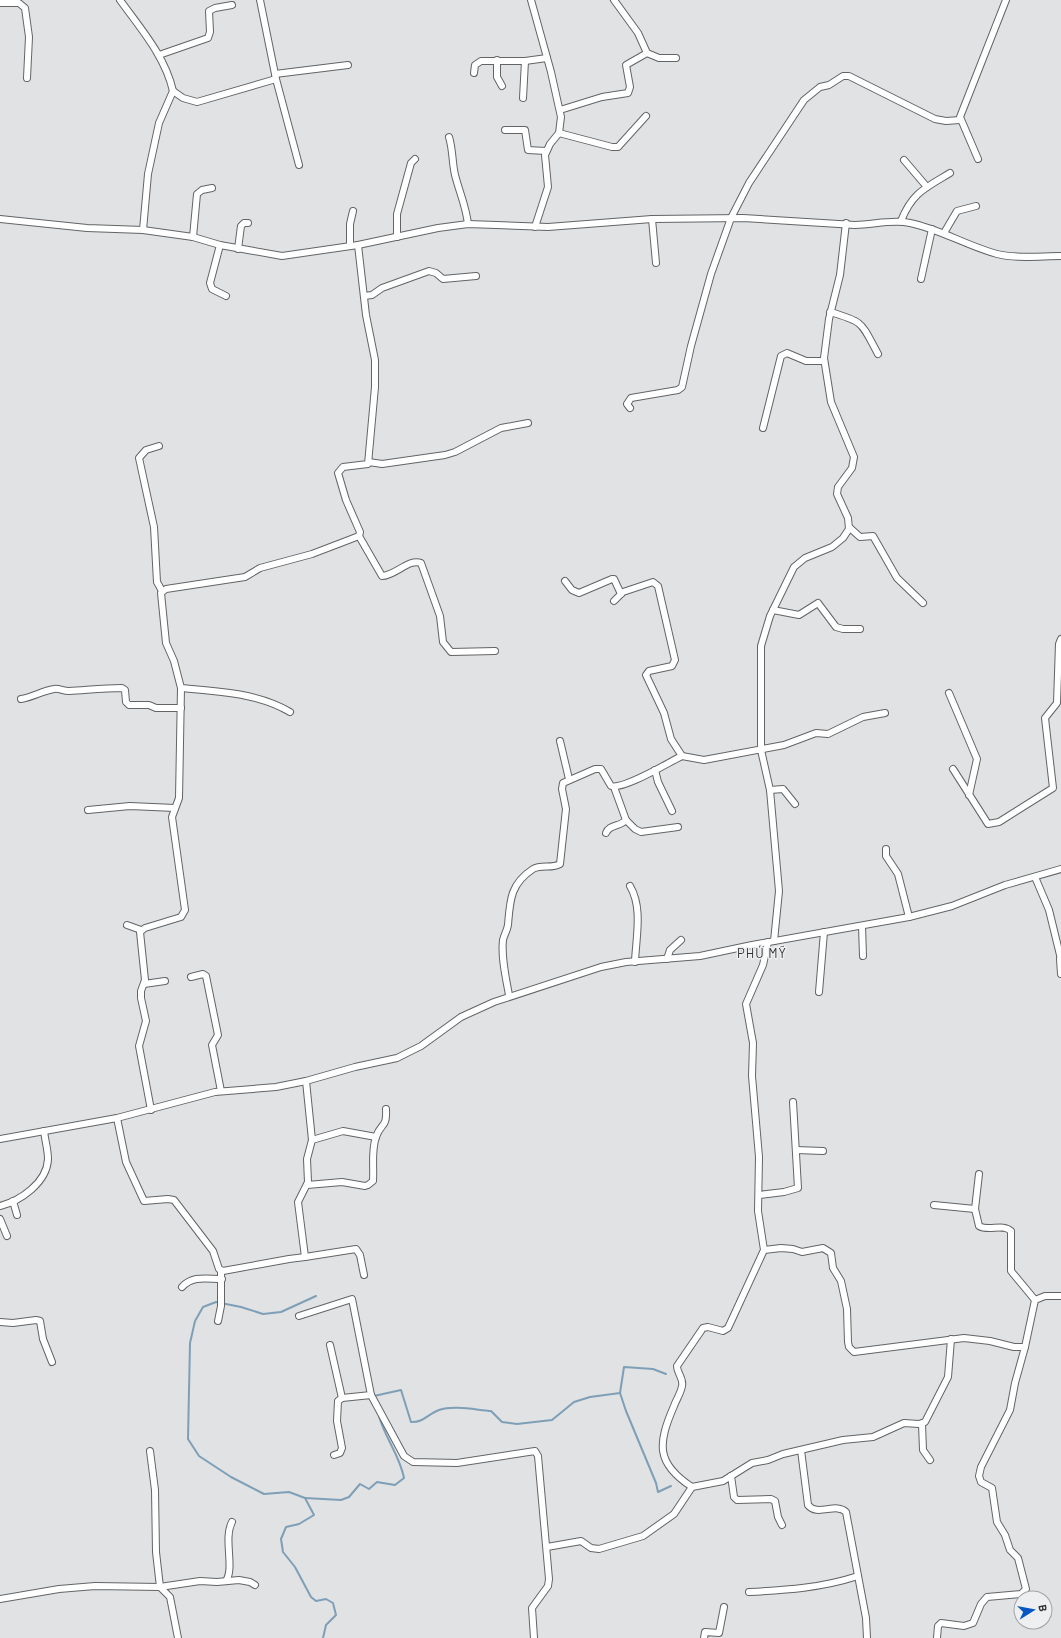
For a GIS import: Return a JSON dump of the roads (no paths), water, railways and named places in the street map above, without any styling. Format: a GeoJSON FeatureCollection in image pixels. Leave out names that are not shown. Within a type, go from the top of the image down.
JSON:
{"type":"FeatureCollection","features":[{"type":"Feature","properties":{"kind":"street"},"geometry":{"type":"LineString","coordinates":[[120,0],[159,55],[173,91],[159,123],[148,174],[143,230]]}},
{"type":"Feature","properties":{"kind":"street"},"geometry":{"type":"LineString","coordinates":[[260,0],[275,76],[299,165]]}},
{"type":"Feature","properties":{"kind":"street"},"geometry":{"type":"LineString","coordinates":[[531,0],[547,58],[562,124],[559,133],[546,151],[548,187],[535,227]]}},
{"type":"Feature","properties":{"kind":"street"},"geometry":{"type":"LineString","coordinates":[[614,0],[638,33],[647,53],[659,58],[676,58]]}},
{"type":"Feature","properties":{"kind":"street"},"geometry":{"type":"LineString","coordinates":[[978,159],[960,120],[962,109],[1006,0]]}},
{"type":"Feature","properties":{"kind":"street"},"geometry":{"type":"LineString","coordinates":[[0,2],[19,3],[25,8],[29,37],[27,78]]}},
{"type":"Feature","properties":{"kind":"street"},"geometry":{"type":"LineString","coordinates":[[159,55],[208,38],[210,32],[209,11],[215,8],[232,5]]}},
{"type":"Feature","properties":{"kind":"street"},"geometry":{"type":"LineString","coordinates":[[560,110],[602,97],[628,93],[630,87],[626,65],[628,62],[647,53]]}},
{"type":"Feature","properties":{"kind":"street"},"geometry":{"type":"LineString","coordinates":[[474,73],[475,66],[479,61],[525,61],[547,58]]}},
{"type":"Feature","properties":{"kind":"street"},"geometry":{"type":"LineString","coordinates":[[496,60],[497,77],[502,86]]}},
{"type":"Feature","properties":{"kind":"street"},"geometry":{"type":"LineString","coordinates":[[523,98],[525,61]]}},
{"type":"Feature","properties":{"kind":"street"},"geometry":{"type":"LineString","coordinates":[[173,91],[184,98],[197,102],[275,76],[348,65]]}},
{"type":"Feature","properties":{"kind":"street"},"geometry":{"type":"LineString","coordinates":[[630,408],[627,404],[631,398],[678,390],[682,387],[710,274],[731,218],[749,183],[804,100],[815,90],[829,85],[843,76],[849,76],[935,119],[946,121],[960,120]]}},
{"type":"Feature","properties":{"kind":"street"},"geometry":{"type":"LineString","coordinates":[[559,133],[612,147],[618,147],[646,116]]}},
{"type":"Feature","properties":{"kind":"street"},"geometry":{"type":"LineString","coordinates":[[505,130],[525,130],[528,150],[546,151]]}},
{"type":"Feature","properties":{"kind":"street"},"geometry":{"type":"LineString","coordinates":[[449,137],[453,151],[455,176],[467,210],[468,224]]}},
{"type":"Feature","properties":{"kind":"street"},"geometry":{"type":"LineString","coordinates":[[396,236],[397,214],[411,163],[415,159]]}},
{"type":"Feature","properties":{"kind":"street"},"geometry":{"type":"LineString","coordinates":[[904,160],[927,187]]}},
{"type":"Feature","properties":{"kind":"street"},"geometry":{"type":"LineString","coordinates":[[901,221],[909,201],[927,187],[950,174]]}},
{"type":"Feature","properties":{"kind":"street"},"geometry":{"type":"LineString","coordinates":[[193,238],[197,194],[202,190],[212,188]]}},
{"type":"Feature","properties":{"kind":"street"},"geometry":{"type":"LineString","coordinates":[[944,233],[957,212],[976,206]]}},
{"type":"Feature","properties":{"kind":"street"},"geometry":{"type":"LineString","coordinates":[[350,246],[350,224],[352,211]]}},
{"type":"Feature","properties":{"kind":"street"},"geometry":{"type":"LineString","coordinates":[[0,219],[87,228],[143,230],[193,238],[238,249],[282,256],[358,245],[396,236],[468,224],[548,227],[652,218],[731,218],[871,225],[901,221],[944,233],[998,255],[1061,256]]}},
{"type":"Feature","properties":{"kind":"street"},"geometry":{"type":"LineString","coordinates":[[652,218],[656,263]]}},
{"type":"Feature","properties":{"kind":"street"},"geometry":{"type":"LineString","coordinates":[[238,249],[241,226],[244,223],[248,223]]}},
{"type":"Feature","properties":{"kind":"street"},"geometry":{"type":"LineString","coordinates":[[846,224],[840,276],[830,312],[824,361],[834,410],[854,458],[852,468],[838,487],[837,494],[848,518],[850,528],[860,537],[873,536],[897,578],[923,603]]}},
{"type":"Feature","properties":{"kind":"street"},"geometry":{"type":"LineString","coordinates":[[921,279],[932,229]]}},
{"type":"Feature","properties":{"kind":"street"},"geometry":{"type":"LineString","coordinates":[[220,245],[210,283],[212,289],[226,296]]}},
{"type":"Feature","properties":{"kind":"street"},"geometry":{"type":"LineString","coordinates":[[358,245],[364,296],[375,357],[369,462]]}},
{"type":"Feature","properties":{"kind":"street"},"geometry":{"type":"LineString","coordinates":[[364,296],[372,295],[382,288],[429,271],[436,273],[443,279],[476,276]]}},
{"type":"Feature","properties":{"kind":"street"},"geometry":{"type":"LineString","coordinates":[[830,312],[848,317],[862,324],[878,354]]}},
{"type":"Feature","properties":{"kind":"street"},"geometry":{"type":"LineString","coordinates":[[763,428],[780,356],[787,353],[806,361],[824,361]]}},
{"type":"Feature","properties":{"kind":"street"},"geometry":{"type":"LineString","coordinates":[[495,651],[451,652],[443,642],[440,616],[421,563],[416,562],[389,575],[382,576],[359,536],[360,532],[346,500],[338,473],[343,467],[363,465],[369,462],[382,464],[445,455],[455,452],[501,428],[528,423]]}},
{"type":"Feature","properties":{"kind":"street"},"geometry":{"type":"LineString","coordinates":[[127,925],[141,930],[181,918],[185,913],[172,822],[172,814],[179,798],[181,688],[174,661],[166,643],[161,601],[162,591],[157,582],[154,526],[138,458],[146,450],[159,446]]}},
{"type":"Feature","properties":{"kind":"street"},"geometry":{"type":"LineString","coordinates":[[692,1487],[676,1476],[663,1454],[662,1449],[666,1425],[682,1387],[677,1366],[703,1328],[708,1327],[723,1332],[728,1328],[764,1250],[758,1211],[759,1157],[752,1076],[753,1043],[746,1004],[771,942],[779,891],[770,790],[761,750],[761,646],[773,610],[794,567],[805,558],[832,547],[843,538],[850,528]]}},
{"type":"Feature","properties":{"kind":"street"},"geometry":{"type":"LineString","coordinates":[[162,591],[166,589],[245,577],[260,568],[312,554],[359,536]]}},
{"type":"Feature","properties":{"kind":"street"},"geometry":{"type":"LineString","coordinates":[[565,581],[572,590],[579,593],[614,579],[621,594]]}},
{"type":"Feature","properties":{"kind":"street"},"geometry":{"type":"LineString","coordinates":[[614,601],[621,594],[653,582],[658,586],[674,660],[672,666],[649,670],[646,675],[663,710],[671,739],[682,756]]}},
{"type":"Feature","properties":{"kind":"street"},"geometry":{"type":"LineString","coordinates":[[773,610],[799,615],[818,603],[836,627],[843,629],[860,629]]}},
{"type":"Feature","properties":{"kind":"street"},"geometry":{"type":"LineString","coordinates":[[953,769],[985,821],[990,824],[998,822],[1053,788],[1046,718],[1057,704],[1058,646],[1061,639]]}},
{"type":"Feature","properties":{"kind":"street"},"geometry":{"type":"LineString","coordinates":[[21,699],[32,697],[39,692],[56,688],[68,691],[91,688],[122,688],[125,690],[126,702],[129,704],[149,705],[156,708],[181,708]]}},
{"type":"Feature","properties":{"kind":"street"},"geometry":{"type":"LineString","coordinates":[[181,688],[211,690],[258,698],[280,706],[290,712]]}},
{"type":"Feature","properties":{"kind":"street"},"geometry":{"type":"LineString","coordinates":[[949,693],[977,758],[969,795]]}},
{"type":"Feature","properties":{"kind":"street"},"geometry":{"type":"LineString","coordinates":[[614,787],[620,786],[682,756],[700,760],[761,750],[795,742],[816,733],[828,734],[863,717],[886,713]]}},
{"type":"Feature","properties":{"kind":"street"},"geometry":{"type":"LineString","coordinates":[[560,741],[569,779]]}},
{"type":"Feature","properties":{"kind":"street"},"geometry":{"type":"LineString","coordinates":[[508,996],[503,941],[507,930],[511,895],[516,885],[532,870],[537,867],[550,867],[560,864],[566,810],[562,785],[569,779],[595,769],[601,769],[614,787],[626,820],[635,829],[641,832],[678,827]]}},
{"type":"Feature","properties":{"kind":"street"},"geometry":{"type":"LineString","coordinates":[[655,770],[658,782],[672,811]]}},
{"type":"Feature","properties":{"kind":"street"},"geometry":{"type":"LineString","coordinates":[[770,790],[783,789],[795,804]]}},
{"type":"Feature","properties":{"kind":"street"},"geometry":{"type":"LineString","coordinates":[[88,810],[130,806],[175,808]]}},
{"type":"Feature","properties":{"kind":"street"},"geometry":{"type":"LineString","coordinates":[[606,833],[610,828],[623,824],[626,820]]}},
{"type":"Feature","properties":{"kind":"street"},"geometry":{"type":"LineString","coordinates":[[886,849],[886,856],[898,874],[909,917]]}},
{"type":"Feature","properties":{"kind":"street"},"geometry":{"type":"LineString","coordinates":[[0,1139],[117,1118],[221,1091],[276,1087],[306,1081],[355,1067],[402,1057],[421,1046],[461,1017],[508,996],[609,965],[700,956],[909,917],[952,906],[1005,885],[1061,869]]}},
{"type":"Feature","properties":{"kind":"street"},"geometry":{"type":"LineString","coordinates":[[1035,877],[1049,910],[1060,959],[1061,974]]}},
{"type":"Feature","properties":{"kind":"street"},"geometry":{"type":"LineString","coordinates":[[630,886],[637,898],[635,962]]}},
{"type":"Feature","properties":{"kind":"street"},"geometry":{"type":"LineString","coordinates":[[862,926],[863,956]]}},
{"type":"Feature","properties":{"kind":"street"},"geometry":{"type":"LineString","coordinates":[[141,930],[140,937],[145,975],[142,998],[146,1024],[139,1046],[151,1110]]}},
{"type":"Feature","properties":{"kind":"street"},"geometry":{"type":"LineString","coordinates":[[818,992],[824,932]]}},
{"type":"Feature","properties":{"kind":"street"},"geometry":{"type":"LineString","coordinates":[[667,959],[670,950],[681,940]]}},
{"type":"Feature","properties":{"kind":"street"},"geometry":{"type":"LineString","coordinates":[[191,977],[203,974],[206,976],[218,1035],[212,1045],[221,1091]]}},
{"type":"Feature","properties":{"kind":"street"},"geometry":{"type":"LineString","coordinates":[[144,984],[165,981]]}},
{"type":"Feature","properties":{"kind":"street"},"geometry":{"type":"LineString","coordinates":[[305,1257],[298,1202],[307,1185],[307,1158],[312,1140],[306,1081]]}},
{"type":"Feature","properties":{"kind":"street"},"geometry":{"type":"LineString","coordinates":[[759,1195],[784,1192],[798,1188],[793,1102]]}},
{"type":"Feature","properties":{"kind":"street"},"geometry":{"type":"LineString","coordinates":[[307,1185],[342,1182],[365,1186],[371,1183],[373,1181],[373,1155],[376,1137],[385,1124],[386,1109]]}},
{"type":"Feature","properties":{"kind":"street"},"geometry":{"type":"LineString","coordinates":[[117,1118],[126,1162],[144,1201],[168,1198],[174,1200],[213,1251],[218,1267],[221,1270],[222,1279],[221,1306],[218,1321]]}},
{"type":"Feature","properties":{"kind":"street"},"geometry":{"type":"LineString","coordinates":[[0,1206],[26,1194],[42,1177],[48,1159],[44,1131]]}},
{"type":"Feature","properties":{"kind":"street"},"geometry":{"type":"LineString","coordinates":[[312,1140],[343,1132],[376,1137]]}},
{"type":"Feature","properties":{"kind":"street"},"geometry":{"type":"LineString","coordinates":[[796,1150],[823,1151]]}},
{"type":"Feature","properties":{"kind":"street"},"geometry":{"type":"LineString","coordinates":[[979,1174],[975,1209],[978,1222],[981,1227],[1005,1228],[1011,1231],[1011,1271],[1035,1300]]}},
{"type":"Feature","properties":{"kind":"street"},"geometry":{"type":"LineString","coordinates":[[13,1201],[17,1215]]}},
{"type":"Feature","properties":{"kind":"street"},"geometry":{"type":"LineString","coordinates":[[934,1205],[975,1209]]}},
{"type":"Feature","properties":{"kind":"street"},"geometry":{"type":"LineString","coordinates":[[0,1219],[7,1236]]}},
{"type":"Feature","properties":{"kind":"street"},"geometry":{"type":"LineString","coordinates":[[764,1250],[781,1248],[794,1249],[802,1252],[823,1248],[831,1253],[834,1268],[841,1280],[848,1308],[848,1342],[849,1347],[854,1352],[951,1339],[990,1341],[1014,1347],[1025,1347]]}},
{"type":"Feature","properties":{"kind":"street"},"geometry":{"type":"LineString","coordinates":[[221,1270],[356,1249],[360,1255],[364,1275]]}},
{"type":"Feature","properties":{"kind":"street"},"geometry":{"type":"LineString","coordinates":[[182,1287],[187,1282],[196,1278],[222,1279]]}},
{"type":"Feature","properties":{"kind":"street"},"geometry":{"type":"LineString","coordinates":[[1035,1300],[1045,1296],[1061,1296]]}},
{"type":"Feature","properties":{"kind":"street"},"geometry":{"type":"LineString","coordinates":[[299,1316],[352,1299],[370,1395],[404,1456],[411,1461],[457,1463],[535,1451],[538,1456],[549,1583],[532,1608],[534,1638]]}},
{"type":"Feature","properties":{"kind":"street"},"geometry":{"type":"LineString","coordinates":[[937,1638],[938,1624],[941,1622],[964,1626],[973,1623],[981,1604],[987,1597],[1021,1594],[1026,1589],[1018,1558],[1010,1550],[1005,1535],[997,1522],[992,1488],[981,1482],[979,1476],[988,1452],[1010,1410],[1035,1300]]}},
{"type":"Feature","properties":{"kind":"street"},"geometry":{"type":"LineString","coordinates":[[0,1322],[13,1323],[36,1320],[40,1321],[43,1339],[52,1362]]}},
{"type":"Feature","properties":{"kind":"street"},"geometry":{"type":"LineString","coordinates":[[930,1460],[923,1450],[922,1424],[929,1416],[948,1377],[951,1339]]}},
{"type":"Feature","properties":{"kind":"street"},"geometry":{"type":"LineString","coordinates":[[330,1345],[342,1398]]}},
{"type":"Feature","properties":{"kind":"street"},"geometry":{"type":"LineString","coordinates":[[334,1455],[340,1452],[342,1448],[337,1408],[338,1401],[342,1398],[370,1395]]}},
{"type":"Feature","properties":{"kind":"street"},"geometry":{"type":"LineString","coordinates":[[547,1547],[580,1541],[591,1548],[599,1549],[643,1536],[674,1514],[692,1487],[722,1481],[752,1463],[843,1440],[873,1436],[904,1423],[922,1424]]}},
{"type":"Feature","properties":{"kind":"street"},"geometry":{"type":"LineString","coordinates":[[801,1450],[808,1505],[816,1510],[841,1509],[846,1512],[866,1618],[867,1638]]}},
{"type":"Feature","properties":{"kind":"street"},"geometry":{"type":"LineString","coordinates":[[150,1451],[155,1490],[156,1552],[160,1587],[170,1597],[178,1638]]}},
{"type":"Feature","properties":{"kind":"street"},"geometry":{"type":"LineString","coordinates":[[731,1476],[734,1497],[737,1500],[771,1499],[775,1501],[778,1517],[782,1525]]}},
{"type":"Feature","properties":{"kind":"street"},"geometry":{"type":"LineString","coordinates":[[226,1581],[228,1570],[228,1530],[232,1522]]}},
{"type":"Feature","properties":{"kind":"street"},"geometry":{"type":"LineString","coordinates":[[749,1592],[813,1588],[858,1576]]}},
{"type":"Feature","properties":{"kind":"street"},"geometry":{"type":"LineString","coordinates":[[0,1599],[69,1588],[160,1587],[200,1581],[244,1580],[255,1585]]}},
{"type":"Feature","properties":{"kind":"street"},"geometry":{"type":"LineString","coordinates":[[704,1638],[705,1632],[719,1633],[724,1607]]}},
{"type":"Feature","properties":{"kind":"waterway"},"geometry":{"type":"LineString","coordinates":[[316,1296],[281,1312],[263,1314],[241,1307],[216,1302],[203,1307],[195,1321],[190,1343],[188,1439],[199,1456],[231,1477],[264,1494],[289,1492],[305,1498],[314,1515],[299,1524],[286,1527],[281,1539],[283,1552],[295,1567],[311,1597],[316,1601],[326,1599],[333,1603],[336,1615],[326,1625],[323,1638]]}},
{"type":"Feature","properties":{"kind":"waterway"},"geometry":{"type":"LineString","coordinates":[[666,1374],[653,1369],[624,1367],[620,1393],[656,1483],[658,1492],[671,1486]]}},
{"type":"Feature","properties":{"kind":"waterway"},"geometry":{"type":"LineString","coordinates":[[374,1396],[401,1390],[411,1422],[422,1420],[439,1410],[458,1408],[491,1411],[502,1422],[517,1424],[552,1420],[574,1402],[590,1397],[620,1393]]}},
{"type":"Feature","properties":{"kind":"waterway"},"geometry":{"type":"LineString","coordinates":[[305,1498],[341,1500],[349,1497],[360,1484],[369,1489],[377,1482],[395,1485],[404,1478],[399,1462],[379,1416]]}},
{"type":"Feature","properties":{"kind":"district","name":"PHÚ MỸ"},"geometry":{"type":"Point","coordinates":[762,953]}}]}
